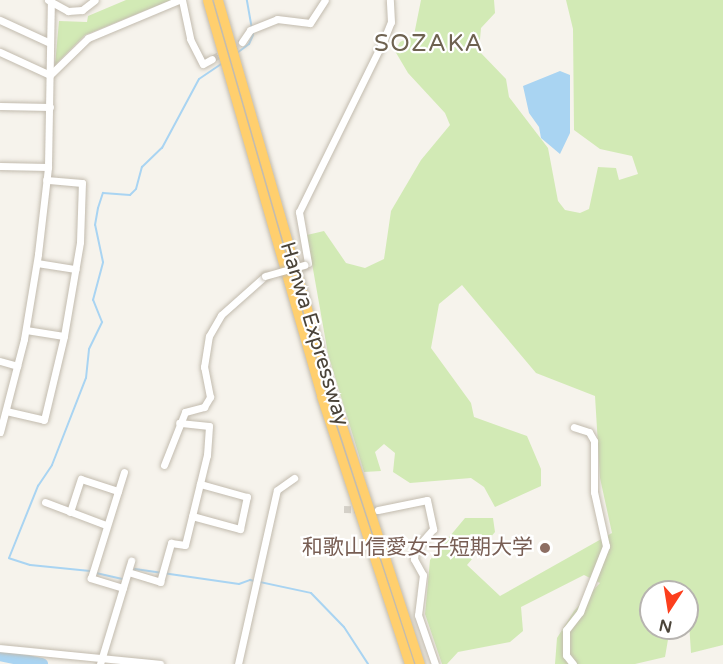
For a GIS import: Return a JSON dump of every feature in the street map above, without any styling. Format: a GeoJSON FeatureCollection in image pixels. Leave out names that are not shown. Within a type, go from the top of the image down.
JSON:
{"type":"FeatureCollection","features":[{"type":"Feature","properties":{"kind":"highway","name":"Hanwa Expressway"},"geometry":{"type":"LineString","coordinates":[[207,0],[314,374],[407,661]]}},
{"type":"Feature","properties":{"kind":"highway","name":"Hanwa Expressway"},"geometry":{"type":"LineString","coordinates":[[218,0],[294,272],[420,664]]}},
{"type":"Feature","properties":{"kind":"street"},"geometry":{"type":"LineString","coordinates":[[50,0],[68,11],[82,10],[95,0]]}},
{"type":"Feature","properties":{"kind":"street"},"geometry":{"type":"LineString","coordinates":[[0,432],[26,330],[37,263],[48,167],[50,0]]}},
{"type":"Feature","properties":{"kind":"street"},"geometry":{"type":"LineString","coordinates":[[50,75],[88,38],[181,0],[190,39],[203,64],[212,59]]}},
{"type":"Feature","properties":{"kind":"street"},"geometry":{"type":"LineString","coordinates":[[242,42],[250,30],[277,20],[310,23],[325,0]]}},
{"type":"Feature","properties":{"kind":"street"},"geometry":{"type":"LineString","coordinates":[[164,465],[184,412],[204,407],[210,397],[204,367],[209,336],[221,315],[266,276],[308,263],[299,212],[384,39],[391,22],[390,0]]}},
{"type":"Feature","properties":{"kind":"street"},"geometry":{"type":"LineString","coordinates":[[0,20],[50,43]]}},
{"type":"Feature","properties":{"kind":"street"},"geometry":{"type":"LineString","coordinates":[[0,52],[50,75]]}},
{"type":"Feature","properties":{"kind":"street"},"geometry":{"type":"LineString","coordinates":[[0,106],[50,106]]}},
{"type":"Feature","properties":{"kind":"street"},"geometry":{"type":"LineString","coordinates":[[0,166],[48,167]]}},
{"type":"Feature","properties":{"kind":"street"},"geometry":{"type":"LineString","coordinates":[[6,411],[44,420],[64,336],[76,269],[82,183],[46,180]]}},
{"type":"Feature","properties":{"kind":"street"},"geometry":{"type":"LineString","coordinates":[[37,263],[76,269]]}},
{"type":"Feature","properties":{"kind":"street"},"geometry":{"type":"LineString","coordinates":[[26,330],[64,336]]}},
{"type":"Feature","properties":{"kind":"street"},"geometry":{"type":"LineString","coordinates":[[0,361],[17,366]]}},
{"type":"Feature","properties":{"kind":"street"},"geometry":{"type":"LineString","coordinates":[[128,572],[160,582],[171,543],[184,545],[200,484],[209,426],[178,423]]}},
{"type":"Feature","properties":{"kind":"street"},"geometry":{"type":"LineString","coordinates":[[573,664],[566,656],[567,630],[580,612],[606,546],[594,492],[594,441],[589,432],[574,428]]}},
{"type":"Feature","properties":{"kind":"street"},"geometry":{"type":"LineString","coordinates":[[123,588],[91,578],[124,472]]}},
{"type":"Feature","properties":{"kind":"street"},"geometry":{"type":"LineString","coordinates":[[70,512],[81,478],[117,491]]}},
{"type":"Feature","properties":{"kind":"street"},"geometry":{"type":"LineString","coordinates":[[238,664],[277,490],[294,478]]}},
{"type":"Feature","properties":{"kind":"street"},"geometry":{"type":"LineString","coordinates":[[192,516],[240,529],[247,497],[200,484]]}},
{"type":"Feature","properties":{"kind":"street"},"geometry":{"type":"LineString","coordinates":[[378,510],[427,500],[433,529],[415,550],[414,559],[423,575],[418,615],[435,664]]}},
{"type":"Feature","properties":{"kind":"street"},"geometry":{"type":"LineString","coordinates":[[45,502],[106,525]]}},
{"type":"Feature","properties":{"kind":"street"},"geometry":{"type":"LineString","coordinates":[[100,662],[131,561]]}},
{"type":"Feature","properties":{"kind":"street"},"geometry":{"type":"LineString","coordinates":[[0,648],[100,662],[160,664]]}},
{"type":"Feature","properties":{"kind":"green space"},"geometry":{"type":"Polygon","coordinates":[[[126,0],[171,0],[85,35],[55,65],[59,21],[87,22],[88,16],[126,0]]]}},
{"type":"Feature","properties":{"kind":"green space"},"geometry":{"type":"Polygon","coordinates":[[[421,0],[494,0],[495,13],[481,28],[479,51],[506,79],[509,97],[548,148],[558,201],[565,210],[580,213],[589,209],[598,167],[616,168],[619,180],[638,174],[632,156],[600,149],[574,130],[573,29],[566,0],[723,0],[723,645],[691,653],[690,640],[699,640],[699,580],[639,580],[639,640],[668,640],[665,657],[635,664],[555,664],[557,638],[574,611],[600,583],[584,575],[521,607],[523,631],[510,642],[458,652],[447,664],[442,664],[425,614],[430,560],[465,518],[493,518],[495,532],[467,565],[500,596],[612,533],[600,478],[595,396],[536,373],[462,285],[439,304],[431,348],[471,403],[474,417],[527,436],[541,469],[541,486],[495,507],[484,487],[471,478],[410,483],[393,472],[395,453],[384,444],[375,452],[381,471],[364,472],[328,354],[307,235],[324,231],[346,263],[365,268],[384,259],[391,211],[421,160],[450,125],[445,113],[408,73],[395,51],[400,42],[414,35],[421,0]]]}},
{"type":"Feature","properties":{"kind":"water"},"geometry":{"type":"Polygon","coordinates":[[[560,71],[570,75],[570,133],[560,154],[541,138],[539,127],[529,113],[523,86],[560,71]]]}},
{"type":"Feature","properties":{"kind":"waterway"},"geometry":{"type":"LineString","coordinates":[[237,53],[249,44],[253,35],[247,0]]}},
{"type":"Feature","properties":{"kind":"waterway"},"geometry":{"type":"LineString","coordinates":[[90,571],[30,565],[9,558],[38,486],[52,465],[86,378],[89,349],[102,322],[93,300],[103,262],[95,225],[98,208],[103,193],[130,195],[136,189],[142,167],[162,148],[199,79],[223,63]]}},
{"type":"Feature","properties":{"kind":"waterway"},"geometry":{"type":"LineString","coordinates":[[132,572],[135,569],[239,584],[250,580],[311,593],[344,627],[368,664]]}},
{"type":"Feature","properties":{"kind":"waterway"},"geometry":{"type":"LineString","coordinates":[[96,573],[122,579]]}},
{"type":"Feature","properties":{"kind":"waterway"},"geometry":{"type":"LineString","coordinates":[[0,655],[42,664]]}},
{"type":"Feature","properties":{"kind":"tunnel"},"geometry":{"type":"LineString","coordinates":[[212,59],[242,42]]}},
{"type":"Feature","properties":{"kind":"tunnel"},"geometry":{"type":"LineString","coordinates":[[344,509],[373,510]]}},
{"type":"Feature","properties":{"kind":"place","name":"和歌山信愛女子短期大学"},"geometry":{"type":"Point","coordinates":[545,548]}},
{"type":"Feature","properties":{"kind":"district","name":"SOZAKA"},"geometry":{"type":"Point","coordinates":[429,44]}}]}
